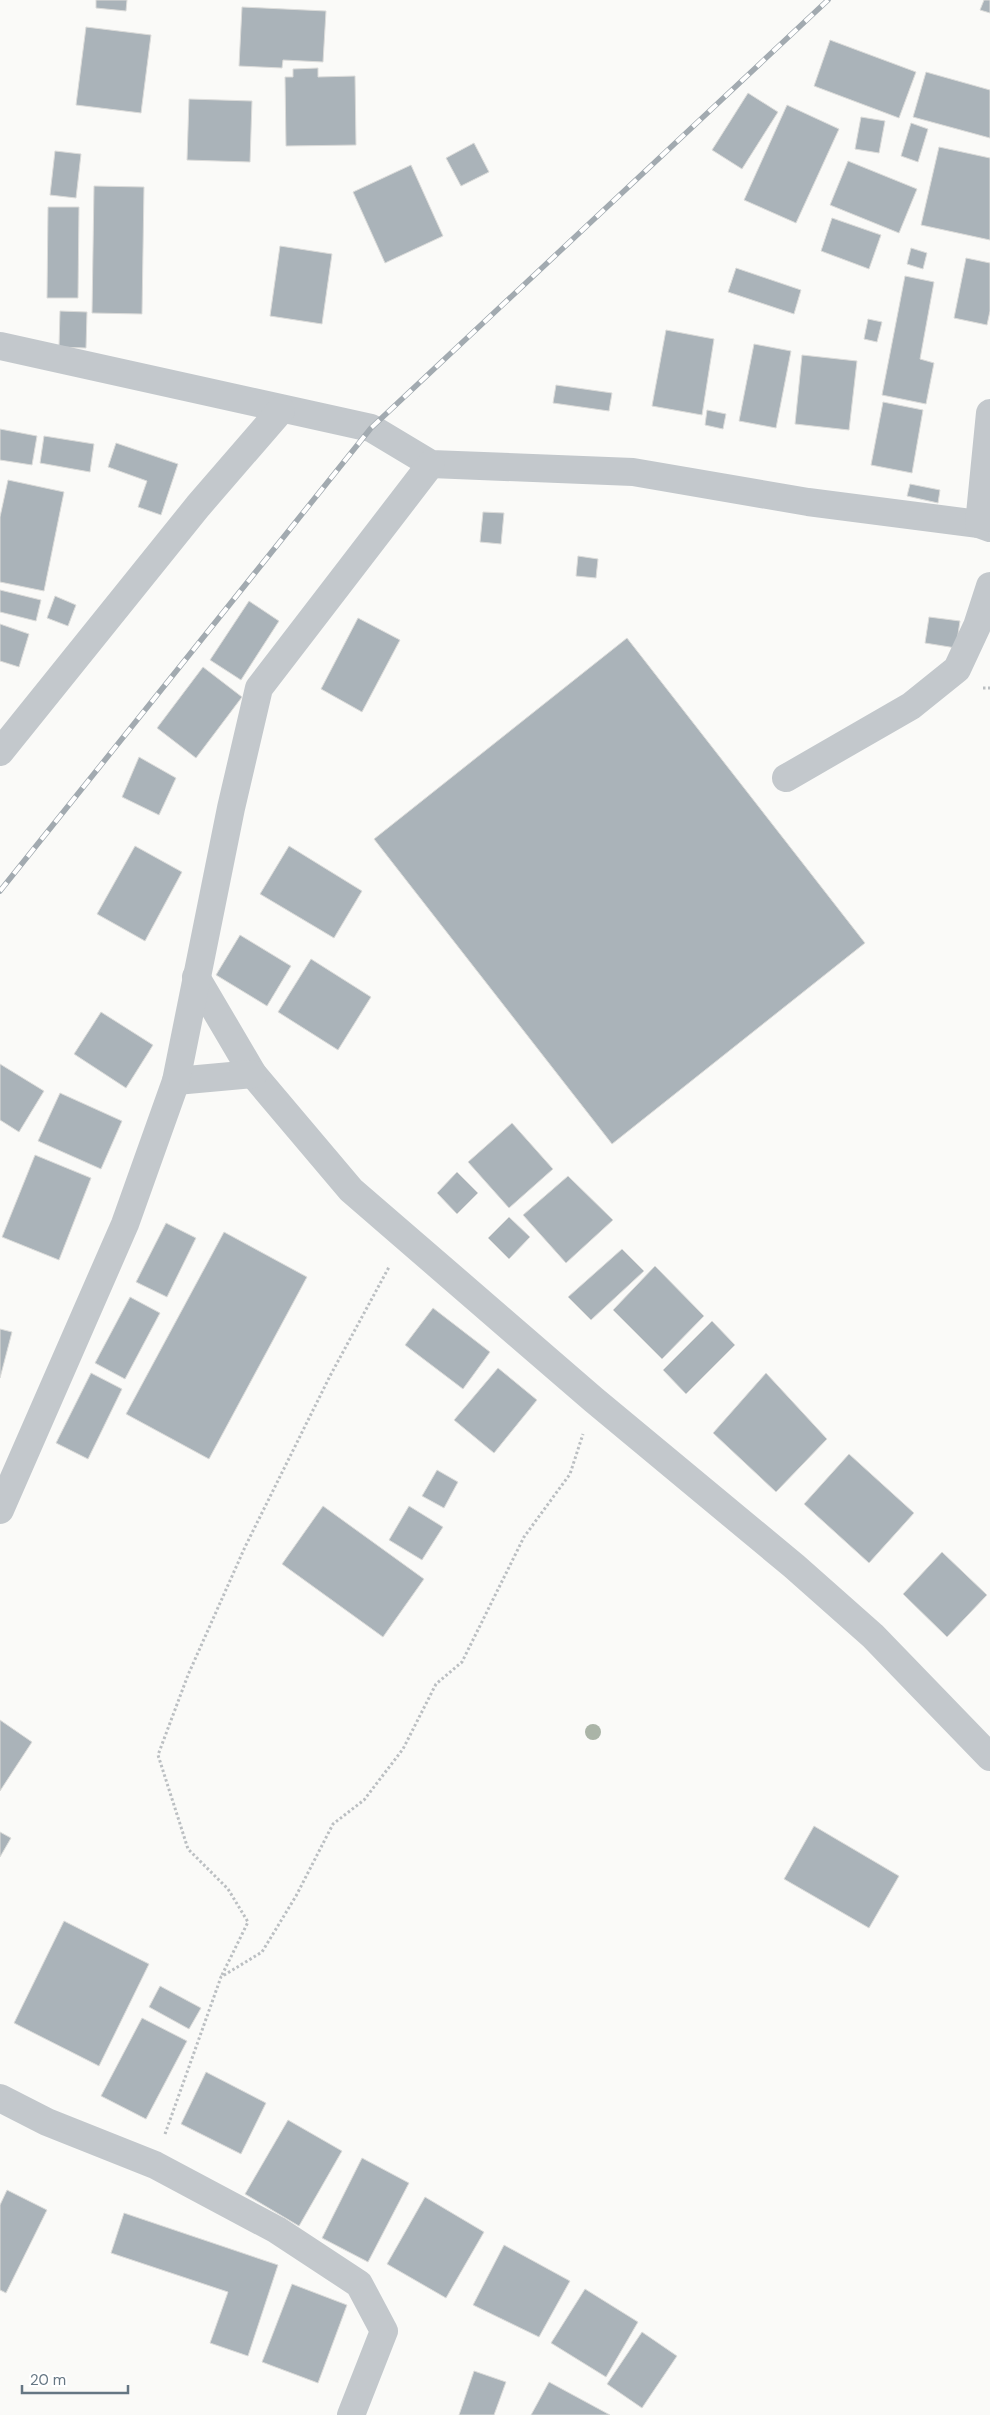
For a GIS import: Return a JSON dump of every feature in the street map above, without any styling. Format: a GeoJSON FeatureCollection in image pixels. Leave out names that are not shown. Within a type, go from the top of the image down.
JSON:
{"type":"FeatureCollection","features":[{"type":"Feature","properties":{"kind":"street"},"geometry":{"type":"LineString","coordinates":[[0,346],[281,410],[371,428],[431,464],[633,472],[808,502],[984,526],[990,414]]}},
{"type":"Feature","properties":{"kind":"street"},"geometry":{"type":"LineString","coordinates":[[0,752],[198,506],[281,410]]}},
{"type":"Feature","properties":{"kind":"street"},"geometry":{"type":"LineString","coordinates":[[0,1510],[125,1224],[176,1081],[231,808],[259,688],[431,464]]}},
{"type":"Feature","properties":{"kind":"street"},"geometry":{"type":"LineString","coordinates":[[786,778],[911,706],[957,669],[977,626],[990,586]]}},
{"type":"Feature","properties":{"kind":"street"},"geometry":{"type":"LineString","coordinates":[[196,977],[253,1074],[351,1190],[594,1400],[794,1566],[873,1636],[990,1757]]}},
{"type":"Feature","properties":{"kind":"street"},"geometry":{"type":"LineString","coordinates":[[176,1081],[253,1074]]}},
{"type":"Feature","properties":{"kind":"street"},"geometry":{"type":"LineString","coordinates":[[0,2098],[48,2122],[154,2165],[276,2230],[359,2284],[384,2330],[351,2415]]}},
{"type":"Feature","properties":{"kind":"path"},"geometry":{"type":"LineString","coordinates":[[154,2165],[221,1977],[248,1922],[228,1889],[188,1849],[158,1755],[188,1675],[245,1547],[330,1376],[405,1237]]}},
{"type":"Feature","properties":{"kind":"path"},"geometry":{"type":"LineString","coordinates":[[221,1977],[262,1952],[296,1896],[332,1824],[364,1800],[403,1749],[436,1684],[462,1662],[524,1537],[570,1474],[594,1400]]}},
{"type":"Feature","properties":{"kind":"building"},"geometry":{"type":"Polygon","coordinates":[[[96,0],[127,0],[126,11],[96,8],[96,0]]]}},
{"type":"Feature","properties":{"kind":"building"},"geometry":{"type":"Polygon","coordinates":[[[984,0],[990,0],[990,13],[980,10],[984,0]]]}},
{"type":"Feature","properties":{"kind":"building"},"geometry":{"type":"Polygon","coordinates":[[[242,7],[326,11],[323,62],[283,60],[282,68],[239,66],[242,7]]]}},
{"type":"Feature","properties":{"kind":"building"},"geometry":{"type":"Polygon","coordinates":[[[86,27],[151,35],[141,113],[76,105],[86,27]]]}},
{"type":"Feature","properties":{"kind":"building"},"geometry":{"type":"Polygon","coordinates":[[[830,40],[916,72],[899,118],[814,86],[830,40]]]}},
{"type":"Feature","properties":{"kind":"building"},"geometry":{"type":"Polygon","coordinates":[[[318,68],[318,77],[355,76],[356,145],[286,146],[285,77],[293,77],[293,69],[318,68]]]}},
{"type":"Feature","properties":{"kind":"building"},"geometry":{"type":"Polygon","coordinates":[[[926,72],[990,90],[990,138],[913,117],[926,72]]]}},
{"type":"Feature","properties":{"kind":"building"},"geometry":{"type":"Polygon","coordinates":[[[748,93],[778,112],[742,169],[712,150],[748,93]]]}},
{"type":"Feature","properties":{"kind":"building"},"geometry":{"type":"Polygon","coordinates":[[[189,99],[252,101],[250,162],[187,160],[189,99]]]}},
{"type":"Feature","properties":{"kind":"building"},"geometry":{"type":"Polygon","coordinates":[[[787,105],[839,129],[796,223],[744,200],[787,105]]]}},
{"type":"Feature","properties":{"kind":"building"},"geometry":{"type":"Polygon","coordinates":[[[861,117],[885,121],[879,153],[855,149],[861,117]]]}},
{"type":"Feature","properties":{"kind":"building"},"geometry":{"type":"Polygon","coordinates":[[[911,123],[928,129],[918,162],[901,156],[911,123]]]}},
{"type":"Feature","properties":{"kind":"building"},"geometry":{"type":"Polygon","coordinates":[[[474,143],[489,172],[461,186],[446,158],[474,143]]]}},
{"type":"Feature","properties":{"kind":"building"},"geometry":{"type":"Polygon","coordinates":[[[939,147],[990,158],[990,240],[921,225],[939,147]]]}},
{"type":"Feature","properties":{"kind":"building"},"geometry":{"type":"Polygon","coordinates":[[[55,151],[81,154],[76,198],[50,195],[55,151]]]}},
{"type":"Feature","properties":{"kind":"building"},"geometry":{"type":"Polygon","coordinates":[[[848,161],[917,189],[899,233],[830,205],[848,161]]]}},
{"type":"Feature","properties":{"kind":"building"},"geometry":{"type":"Polygon","coordinates":[[[411,165],[443,236],[385,263],[353,192],[411,165]]]}},
{"type":"Feature","properties":{"kind":"building"},"geometry":{"type":"Polygon","coordinates":[[[94,186],[144,187],[142,314],[92,313],[94,186]]]}},
{"type":"Feature","properties":{"kind":"building"},"geometry":{"type":"Polygon","coordinates":[[[48,207],[79,207],[78,298],[47,298],[48,207]]]}},
{"type":"Feature","properties":{"kind":"building"},"geometry":{"type":"Polygon","coordinates":[[[832,218],[881,235],[869,269],[821,251],[832,218]]]}},
{"type":"Feature","properties":{"kind":"building"},"geometry":{"type":"Polygon","coordinates":[[[280,246],[332,254],[322,324],[270,316],[280,246]]]}},
{"type":"Feature","properties":{"kind":"building"},"geometry":{"type":"Polygon","coordinates":[[[911,248],[927,253],[923,269],[907,264],[911,248]]]}},
{"type":"Feature","properties":{"kind":"building"},"geometry":{"type":"Polygon","coordinates":[[[966,258],[990,263],[990,311],[987,325],[954,318],[966,258]]]}},
{"type":"Feature","properties":{"kind":"building"},"geometry":{"type":"Polygon","coordinates":[[[736,268],[801,290],[794,314],[728,292],[736,268]]]}},
{"type":"Feature","properties":{"kind":"building"},"geometry":{"type":"Polygon","coordinates":[[[905,276],[934,282],[920,359],[934,363],[926,404],[882,395],[905,276]]]}},
{"type":"Feature","properties":{"kind":"building"},"geometry":{"type":"Polygon","coordinates":[[[60,311],[87,312],[86,348],[59,347],[60,311]]]}},
{"type":"Feature","properties":{"kind":"building"},"geometry":{"type":"Polygon","coordinates":[[[868,319],[882,322],[877,342],[864,339],[868,319]]]}},
{"type":"Feature","properties":{"kind":"building"},"geometry":{"type":"Polygon","coordinates":[[[666,330],[714,339],[702,415],[652,406],[666,330]]]}},
{"type":"Feature","properties":{"kind":"building"},"geometry":{"type":"Polygon","coordinates":[[[754,344],[791,351],[776,428],[739,421],[754,344]]]}},
{"type":"Feature","properties":{"kind":"building"},"geometry":{"type":"Polygon","coordinates":[[[802,355],[857,361],[849,430],[795,424],[802,355]]]}},
{"type":"Feature","properties":{"kind":"building"},"geometry":{"type":"Polygon","coordinates":[[[556,385],[612,393],[609,411],[553,403],[556,385]]]}},
{"type":"Feature","properties":{"kind":"building"},"geometry":{"type":"Polygon","coordinates":[[[883,402],[923,410],[912,473],[871,465],[883,402]]]}},
{"type":"Feature","properties":{"kind":"building"},"geometry":{"type":"Polygon","coordinates":[[[707,410],[726,414],[723,429],[705,425],[707,410]]]}},
{"type":"Feature","properties":{"kind":"building"},"geometry":{"type":"Polygon","coordinates":[[[0,429],[37,436],[32,465],[0,460],[0,429]]]}},
{"type":"Feature","properties":{"kind":"building"},"geometry":{"type":"Polygon","coordinates":[[[44,436],[94,444],[90,472],[40,463],[44,436]]]}},
{"type":"Feature","properties":{"kind":"building"},"geometry":{"type":"Polygon","coordinates":[[[116,443],[178,464],[161,515],[138,507],[147,481],[108,467],[116,443]]]}},
{"type":"Feature","properties":{"kind":"building"},"geometry":{"type":"Polygon","coordinates":[[[8,480],[64,492],[44,591],[0,582],[0,517],[8,480]]]}},
{"type":"Feature","properties":{"kind":"building"},"geometry":{"type":"Polygon","coordinates":[[[910,484],[940,490],[938,503],[907,496],[910,484]]]}},
{"type":"Feature","properties":{"kind":"building"},"geometry":{"type":"Polygon","coordinates":[[[483,512],[504,513],[501,544],[480,542],[483,512]]]}},
{"type":"Feature","properties":{"kind":"building"},"geometry":{"type":"Polygon","coordinates":[[[578,556],[598,559],[596,578],[576,576],[578,556]]]}},
{"type":"Feature","properties":{"kind":"building"},"geometry":{"type":"Polygon","coordinates":[[[0,590],[41,600],[36,621],[0,612],[0,590]]]}},
{"type":"Feature","properties":{"kind":"building"},"geometry":{"type":"Polygon","coordinates":[[[55,596],[76,605],[68,626],[47,618],[55,596]]]}},
{"type":"Feature","properties":{"kind":"building"},"geometry":{"type":"Polygon","coordinates":[[[249,601],[279,621],[241,680],[210,660],[249,601]]]}},
{"type":"Feature","properties":{"kind":"building"},"geometry":{"type":"Polygon","coordinates":[[[929,617],[960,621],[956,648],[925,643],[929,617]]]}},
{"type":"Feature","properties":{"kind":"building"},"geometry":{"type":"Polygon","coordinates":[[[358,618],[400,640],[362,712],[321,689],[358,618]]]}},
{"type":"Feature","properties":{"kind":"building"},"geometry":{"type":"Polygon","coordinates":[[[0,624],[29,634],[19,667],[0,661],[0,624]]]}},
{"type":"Feature","properties":{"kind":"building"},"geometry":{"type":"Polygon","coordinates":[[[627,638],[865,943],[612,1144],[374,839],[627,638]]]}},
{"type":"Feature","properties":{"kind":"building"},"geometry":{"type":"Polygon","coordinates":[[[203,667],[242,697],[196,758],[157,728],[203,667]]]}},
{"type":"Feature","properties":{"kind":"building"},"geometry":{"type":"Polygon","coordinates":[[[139,757],[176,778],[159,815],[122,797],[139,757]]]}},
{"type":"Feature","properties":{"kind":"building"},"geometry":{"type":"Polygon","coordinates":[[[135,846],[182,872],[145,941],[97,914],[135,846]]]}},
{"type":"Feature","properties":{"kind":"building"},"geometry":{"type":"Polygon","coordinates":[[[289,846],[362,891],[334,938],[260,894],[289,846]]]}},
{"type":"Feature","properties":{"kind":"building"},"geometry":{"type":"Polygon","coordinates":[[[240,935],[291,966],[267,1006],[216,975],[240,935]]]}},
{"type":"Feature","properties":{"kind":"building"},"geometry":{"type":"Polygon","coordinates":[[[311,959],[371,997],[338,1050],[278,1012],[311,959]]]}},
{"type":"Feature","properties":{"kind":"building"},"geometry":{"type":"Polygon","coordinates":[[[101,1012],[153,1045],[126,1088],[74,1054],[101,1012]]]}},
{"type":"Feature","properties":{"kind":"building"},"geometry":{"type":"Polygon","coordinates":[[[0,1064],[44,1091],[19,1132],[0,1120],[0,1064]]]}},
{"type":"Feature","properties":{"kind":"building"},"geometry":{"type":"Polygon","coordinates":[[[60,1093],[122,1121],[101,1169],[38,1141],[60,1093]]]}},
{"type":"Feature","properties":{"kind":"building"},"geometry":{"type":"Polygon","coordinates":[[[512,1123],[553,1169],[509,1208],[468,1162],[512,1123]]]}},
{"type":"Feature","properties":{"kind":"building"},"geometry":{"type":"Polygon","coordinates":[[[35,1155],[91,1178],[59,1260],[2,1237],[35,1155]]]}},
{"type":"Feature","properties":{"kind":"building"},"geometry":{"type":"Polygon","coordinates":[[[457,1172],[478,1193],[457,1214],[437,1193],[457,1172]]]}},
{"type":"Feature","properties":{"kind":"building"},"geometry":{"type":"Polygon","coordinates":[[[568,1176],[613,1220],[566,1263],[523,1215],[568,1176]]]}},
{"type":"Feature","properties":{"kind":"building"},"geometry":{"type":"Polygon","coordinates":[[[509,1217],[530,1237],[509,1259],[488,1238],[509,1217]]]}},
{"type":"Feature","properties":{"kind":"building"},"geometry":{"type":"Polygon","coordinates":[[[166,1223],[196,1238],[167,1297],[136,1282],[166,1223]]]}},
{"type":"Feature","properties":{"kind":"building"},"geometry":{"type":"Polygon","coordinates":[[[224,1232],[307,1277],[209,1459],[126,1414],[224,1232]]]}},
{"type":"Feature","properties":{"kind":"building"},"geometry":{"type":"Polygon","coordinates":[[[622,1249],[644,1271],[591,1320],[568,1297],[622,1249]]]}},
{"type":"Feature","properties":{"kind":"building"},"geometry":{"type":"Polygon","coordinates":[[[655,1266],[704,1316],[662,1359],[613,1310],[655,1266]]]}},
{"type":"Feature","properties":{"kind":"building"},"geometry":{"type":"Polygon","coordinates":[[[130,1297],[160,1313],[125,1379],[95,1363],[130,1297]]]}},
{"type":"Feature","properties":{"kind":"building"},"geometry":{"type":"Polygon","coordinates":[[[433,1308],[490,1352],[463,1389],[405,1345],[433,1308]]]}},
{"type":"Feature","properties":{"kind":"building"},"geometry":{"type":"Polygon","coordinates":[[[712,1321],[735,1345],[686,1394],[663,1370],[712,1321]]]}},
{"type":"Feature","properties":{"kind":"building"},"geometry":{"type":"Polygon","coordinates":[[[0,1329],[12,1332],[0,1378],[0,1329]]]}},
{"type":"Feature","properties":{"kind":"building"},"geometry":{"type":"Polygon","coordinates":[[[498,1368],[537,1400],[494,1453],[454,1420],[498,1368]]]}},
{"type":"Feature","properties":{"kind":"building"},"geometry":{"type":"Polygon","coordinates":[[[91,1373],[122,1389],[88,1459],[56,1443],[91,1373]]]}},
{"type":"Feature","properties":{"kind":"building"},"geometry":{"type":"Polygon","coordinates":[[[766,1373],[827,1439],[776,1492],[713,1433],[766,1373]]]}},
{"type":"Feature","properties":{"kind":"building"},"geometry":{"type":"Polygon","coordinates":[[[849,1454],[914,1513],[869,1563],[804,1504],[849,1454]]]}},
{"type":"Feature","properties":{"kind":"building"},"geometry":{"type":"Polygon","coordinates":[[[437,1470],[458,1482],[444,1508],[422,1496],[437,1470]]]}},
{"type":"Feature","properties":{"kind":"building"},"geometry":{"type":"Polygon","coordinates":[[[323,1506],[424,1579],[383,1637],[282,1564],[323,1506]]]}},
{"type":"Feature","properties":{"kind":"building"},"geometry":{"type":"Polygon","coordinates":[[[409,1506],[443,1527],[422,1560],[389,1540],[409,1506]]]}},
{"type":"Feature","properties":{"kind":"building"},"geometry":{"type":"Polygon","coordinates":[[[942,1552],[987,1595],[947,1637],[903,1594],[942,1552]]]}},
{"type":"Feature","properties":{"kind":"building"},"geometry":{"type":"Polygon","coordinates":[[[0,1720],[32,1742],[0,1791],[0,1720]]]}},
{"type":"Feature","properties":{"kind":"building"},"geometry":{"type":"Polygon","coordinates":[[[814,1826],[899,1876],[869,1928],[784,1879],[814,1826]]]}},
{"type":"Feature","properties":{"kind":"building"},"geometry":{"type":"Polygon","coordinates":[[[0,1832],[11,1838],[0,1857],[0,1832]]]}},
{"type":"Feature","properties":{"kind":"building"},"geometry":{"type":"Polygon","coordinates":[[[64,1921],[149,1964],[99,2066],[14,2023],[64,1921]]]}},
{"type":"Feature","properties":{"kind":"building"},"geometry":{"type":"Polygon","coordinates":[[[160,1986],[201,2008],[189,2029],[149,2007],[160,1986]]]}},
{"type":"Feature","properties":{"kind":"building"},"geometry":{"type":"Polygon","coordinates":[[[142,2018],[187,2041],[146,2119],[101,2096],[142,2018]]]}},
{"type":"Feature","properties":{"kind":"building"},"geometry":{"type":"Polygon","coordinates":[[[206,2072],[266,2103],[241,2154],[181,2124],[206,2072]]]}},
{"type":"Feature","properties":{"kind":"building"},"geometry":{"type":"Polygon","coordinates":[[[288,2120],[342,2151],[299,2226],[245,2194],[288,2120]]]}},
{"type":"Feature","properties":{"kind":"building"},"geometry":{"type":"Polygon","coordinates":[[[362,2158],[409,2183],[368,2262],[322,2238],[362,2158]]]}},
{"type":"Feature","properties":{"kind":"building"},"geometry":{"type":"Polygon","coordinates":[[[7,2190],[47,2210],[6,2293],[0,2290],[0,2205],[7,2190]]]}},
{"type":"Feature","properties":{"kind":"building"},"geometry":{"type":"Polygon","coordinates":[[[425,2197],[484,2232],[446,2298],[387,2264],[425,2197]]]}},
{"type":"Feature","properties":{"kind":"building"},"geometry":{"type":"Polygon","coordinates":[[[124,2213],[278,2265],[248,2356],[210,2343],[228,2292],[111,2253],[124,2213]]]}},
{"type":"Feature","properties":{"kind":"building"},"geometry":{"type":"Polygon","coordinates":[[[504,2245],[570,2281],[539,2337],[473,2305],[504,2245]]]}},
{"type":"Feature","properties":{"kind":"building"},"geometry":{"type":"Polygon","coordinates":[[[292,2284],[347,2305],[318,2383],[262,2362],[292,2284]]]}},
{"type":"Feature","properties":{"kind":"building"},"geometry":{"type":"Polygon","coordinates":[[[585,2289],[638,2322],[606,2377],[551,2343],[585,2289]]]}},
{"type":"Feature","properties":{"kind":"building"},"geometry":{"type":"Polygon","coordinates":[[[642,2332],[677,2356],[642,2408],[607,2384],[642,2332]]]}},
{"type":"Feature","properties":{"kind":"building"},"geometry":{"type":"Polygon","coordinates":[[[474,2371],[506,2382],[494,2415],[459,2415],[474,2371]]]}},
{"type":"Feature","properties":{"kind":"building"},"geometry":{"type":"Polygon","coordinates":[[[549,2382],[610,2415],[531,2415],[549,2382]]]}},
{"type":"Feature","properties":{"kind":"railway"},"geometry":{"type":"LineString","coordinates":[[0,891],[371,428],[828,0]]}}]}
